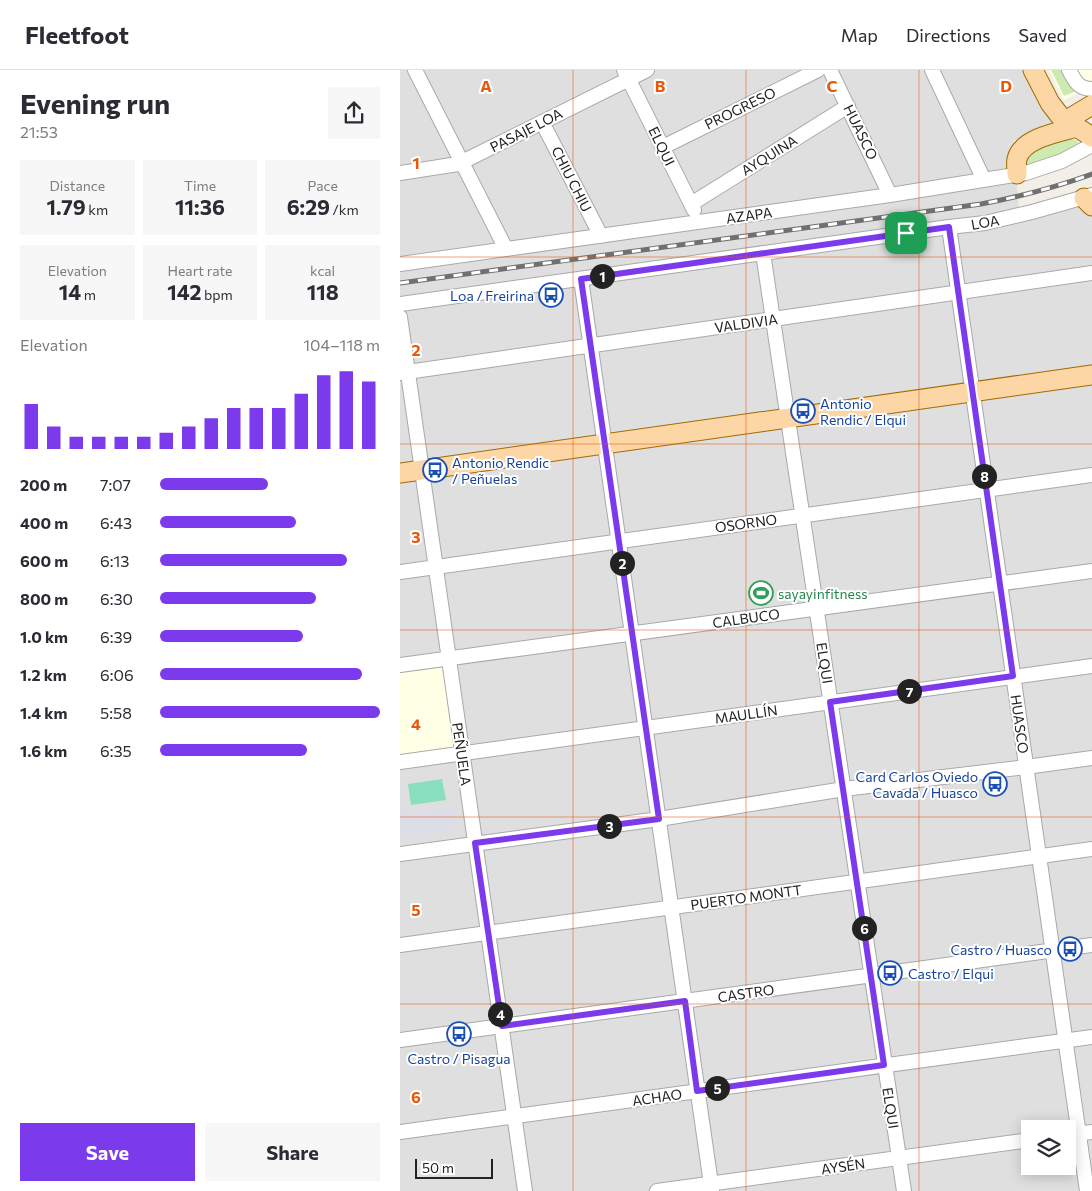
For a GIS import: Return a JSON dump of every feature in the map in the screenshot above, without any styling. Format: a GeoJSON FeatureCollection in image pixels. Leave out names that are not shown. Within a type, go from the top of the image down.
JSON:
{"type":"FeatureCollection","features":[{"type":"Feature","properties":{"kind":"main road"},"geometry":{"type":"LineString","coordinates":[[1033,70],[1050,103],[1060,116],[1078,128]]}},
{"type":"Feature","properties":{"kind":"main road"},"geometry":{"type":"LineString","coordinates":[[1017,174],[1017,159],[1022,149],[1032,140],[1078,128],[1092,105]]}},
{"type":"Feature","properties":{"kind":"main road"},"geometry":{"type":"LineString","coordinates":[[973,398],[1092,375]]}},
{"type":"Feature","properties":{"kind":"main road"},"geometry":{"type":"LineString","coordinates":[[400,484],[423,476],[789,424],[973,398],[1092,386]]}},
{"type":"Feature","properties":{"kind":"main road"},"geometry":{"type":"LineString","coordinates":[[400,473],[423,476]]}},
{"type":"Feature","properties":{"kind":"street","name":"PASAJE LOA"},"geometry":{"type":"LineString","coordinates":[[400,173],[458,164],[542,122],[627,75],[648,70]]}},
{"type":"Feature","properties":{"kind":"street","name":"PROGRESO"},"geometry":{"type":"LineString","coordinates":[[662,147],[818,70]]}},
{"type":"Feature","properties":{"kind":"street","name":"HUASCO"},"geometry":{"type":"LineString","coordinates":[[830,70],[890,195]]}},
{"type":"Feature","properties":{"kind":"street"},"geometry":{"type":"LineString","coordinates":[[932,70],[984,180]]}},
{"type":"Feature","properties":{"kind":"street"},"geometry":{"type":"LineString","coordinates":[[1069,70],[1078,84],[1083,88],[1092,89]]}},
{"type":"Feature","properties":{"kind":"street"},"geometry":{"type":"LineString","coordinates":[[419,71],[462,162],[506,248]]}},
{"type":"Feature","properties":{"kind":"street","name":"ELQUI"},"geometry":{"type":"LineString","coordinates":[[627,75],[700,222]]}},
{"type":"Feature","properties":{"kind":"street","name":"AYQUINA"},"geometry":{"type":"LineString","coordinates":[[691,204],[848,106]]}},
{"type":"Feature","properties":{"kind":"street","name":"CHIU CHIU"},"geometry":{"type":"LineString","coordinates":[[542,122],[601,236]]}},
{"type":"Feature","properties":{"kind":"street","name":"AZAPA"},"geometry":{"type":"LineString","coordinates":[[400,264],[890,195],[1026,173],[1062,161],[1092,145]]}},
{"type":"Feature","properties":{"kind":"street","name":"LOA"},"geometry":{"type":"LineString","coordinates":[[400,304],[949,227],[985,224],[1089,200]]}},
{"type":"Feature","properties":{"kind":"street","name":"HUASCO"},"geometry":{"type":"LineString","coordinates":[[949,227],[1087,1191]]}},
{"type":"Feature","properties":{"kind":"street","name":"ELQUI"},"geometry":{"type":"LineString","coordinates":[[763,253],[904,1191]]}},
{"type":"Feature","properties":{"kind":"street","name":"VALDIVIA"},"geometry":{"type":"LineString","coordinates":[[404,372],[1092,273]]}},
{"type":"Feature","properties":{"kind":"street"},"geometry":{"type":"LineString","coordinates":[[581,279],[712,1187]]}},
{"type":"Feature","properties":{"kind":"street","name":"PEÑUELA"},"geometry":{"type":"LineString","coordinates":[[400,317],[404,372],[423,476],[525,1191]]}},
{"type":"Feature","properties":{"kind":"street","name":"OSORNO"},"geometry":{"type":"LineString","coordinates":[[400,572],[1092,475]]}},
{"type":"Feature","properties":{"kind":"street","name":"CALBUCO"},"geometry":{"type":"LineString","coordinates":[[400,665],[1092,570]]}},
{"type":"Feature","properties":{"kind":"street","name":"MAULLÍN"},"geometry":{"type":"LineString","coordinates":[[400,762],[1092,666]]}},
{"type":"Feature","properties":{"kind":"street"},"geometry":{"type":"LineString","coordinates":[[400,854],[659,819],[844,789],[1092,758]]}},
{"type":"Feature","properties":{"kind":"street","name":"PUERTO MONTT"},"geometry":{"type":"LineString","coordinates":[[400,945],[1092,850]]}},
{"type":"Feature","properties":{"kind":"street","name":"CASTRO"},"geometry":{"type":"LineString","coordinates":[[400,1040],[1092,945]]}},
{"type":"Feature","properties":{"kind":"street","name":"ACHAO"},"geometry":{"type":"LineString","coordinates":[[400,1132],[1092,1037]]}},
{"type":"Feature","properties":{"kind":"street","name":"AYSÉN"},"geometry":{"type":"LineString","coordinates":[[657,1191],[712,1187],[1021,1141]]}},
{"type":"Feature","properties":{"kind":"shaded area"},"geometry":{"type":"Polygon","coordinates":[[[400,70],[1035,70],[1062,125],[1013,141],[1019,211],[1092,188],[1092,1191],[400,1191],[400,70]]]}},
{"type":"Feature","properties":{"kind":"shaded area"},"geometry":{"type":"Polygon","coordinates":[[[1049,70],[1092,70],[1092,83],[1081,92],[1064,100],[1049,70]]]}},
{"type":"Feature","properties":{"kind":"shaded area"},"geometry":{"type":"Polygon","coordinates":[[[444,667],[455,747],[400,755],[400,673],[444,667]]]}},
{"type":"Feature","properties":{"kind":"shaded area"},"geometry":{"type":"Polygon","coordinates":[[[400,778],[406,814],[453,807],[457,829],[402,838],[400,829],[400,778]]]}},
{"type":"Feature","properties":{"kind":"green space"},"geometry":{"type":"Polygon","coordinates":[[[1051,70],[1064,70],[1079,90],[1064,96],[1051,70]]]}},
{"type":"Feature","properties":{"kind":"green space"},"geometry":{"type":"Polygon","coordinates":[[[1064,135],[1077,141],[1079,146],[1032,166],[1026,166],[1024,153],[1064,135]]]}},
{"type":"Feature","properties":{"kind":"green space"},"geometry":{"type":"Polygon","coordinates":[[[442,779],[446,800],[411,805],[408,784],[442,779]]]}},
{"type":"Feature","properties":{"kind":"railway"},"geometry":{"type":"LineString","coordinates":[[400,283],[981,204],[1037,191],[1092,174]]}},
{"type":"Feature","properties":{"kind":"place","name":"Loa / Freirina"},"geometry":{"type":"Point","coordinates":[551,295]}},
{"type":"Feature","properties":{"kind":"place","name":"Antonio Rendic / Elqui"},"geometry":{"type":"Point","coordinates":[803,411]}},
{"type":"Feature","properties":{"kind":"place","name":"Antonio Rendic / Peñuelas"},"geometry":{"type":"Point","coordinates":[435,470]}},
{"type":"Feature","properties":{"kind":"place","name":"sayayinfitness"},"geometry":{"type":"Point","coordinates":[761,593]}},
{"type":"Feature","properties":{"kind":"place","name":"Card Carlos Oviedo Cavada / Huasco"},"geometry":{"type":"Point","coordinates":[995,784]}},
{"type":"Feature","properties":{"kind":"place","name":"Castro / Huasco"},"geometry":{"type":"Point","coordinates":[1070,949]}},
{"type":"Feature","properties":{"kind":"place","name":"Castro / Elqui"},"geometry":{"type":"Point","coordinates":[890,973]}},
{"type":"Feature","properties":{"kind":"place","name":"Castro / Pisagua"},"geometry":{"type":"Point","coordinates":[459,1034]}},
{"type":"Feature","properties":{"kind":"route"},"geometry":{"type":"LineString","coordinates":[[949,227],[1013,676],[830,702],[884,1065],[697,1091],[685,1001],[502,1026],[475,843],[659,819],[581,279],[906,233],[949,227]]}}]}
